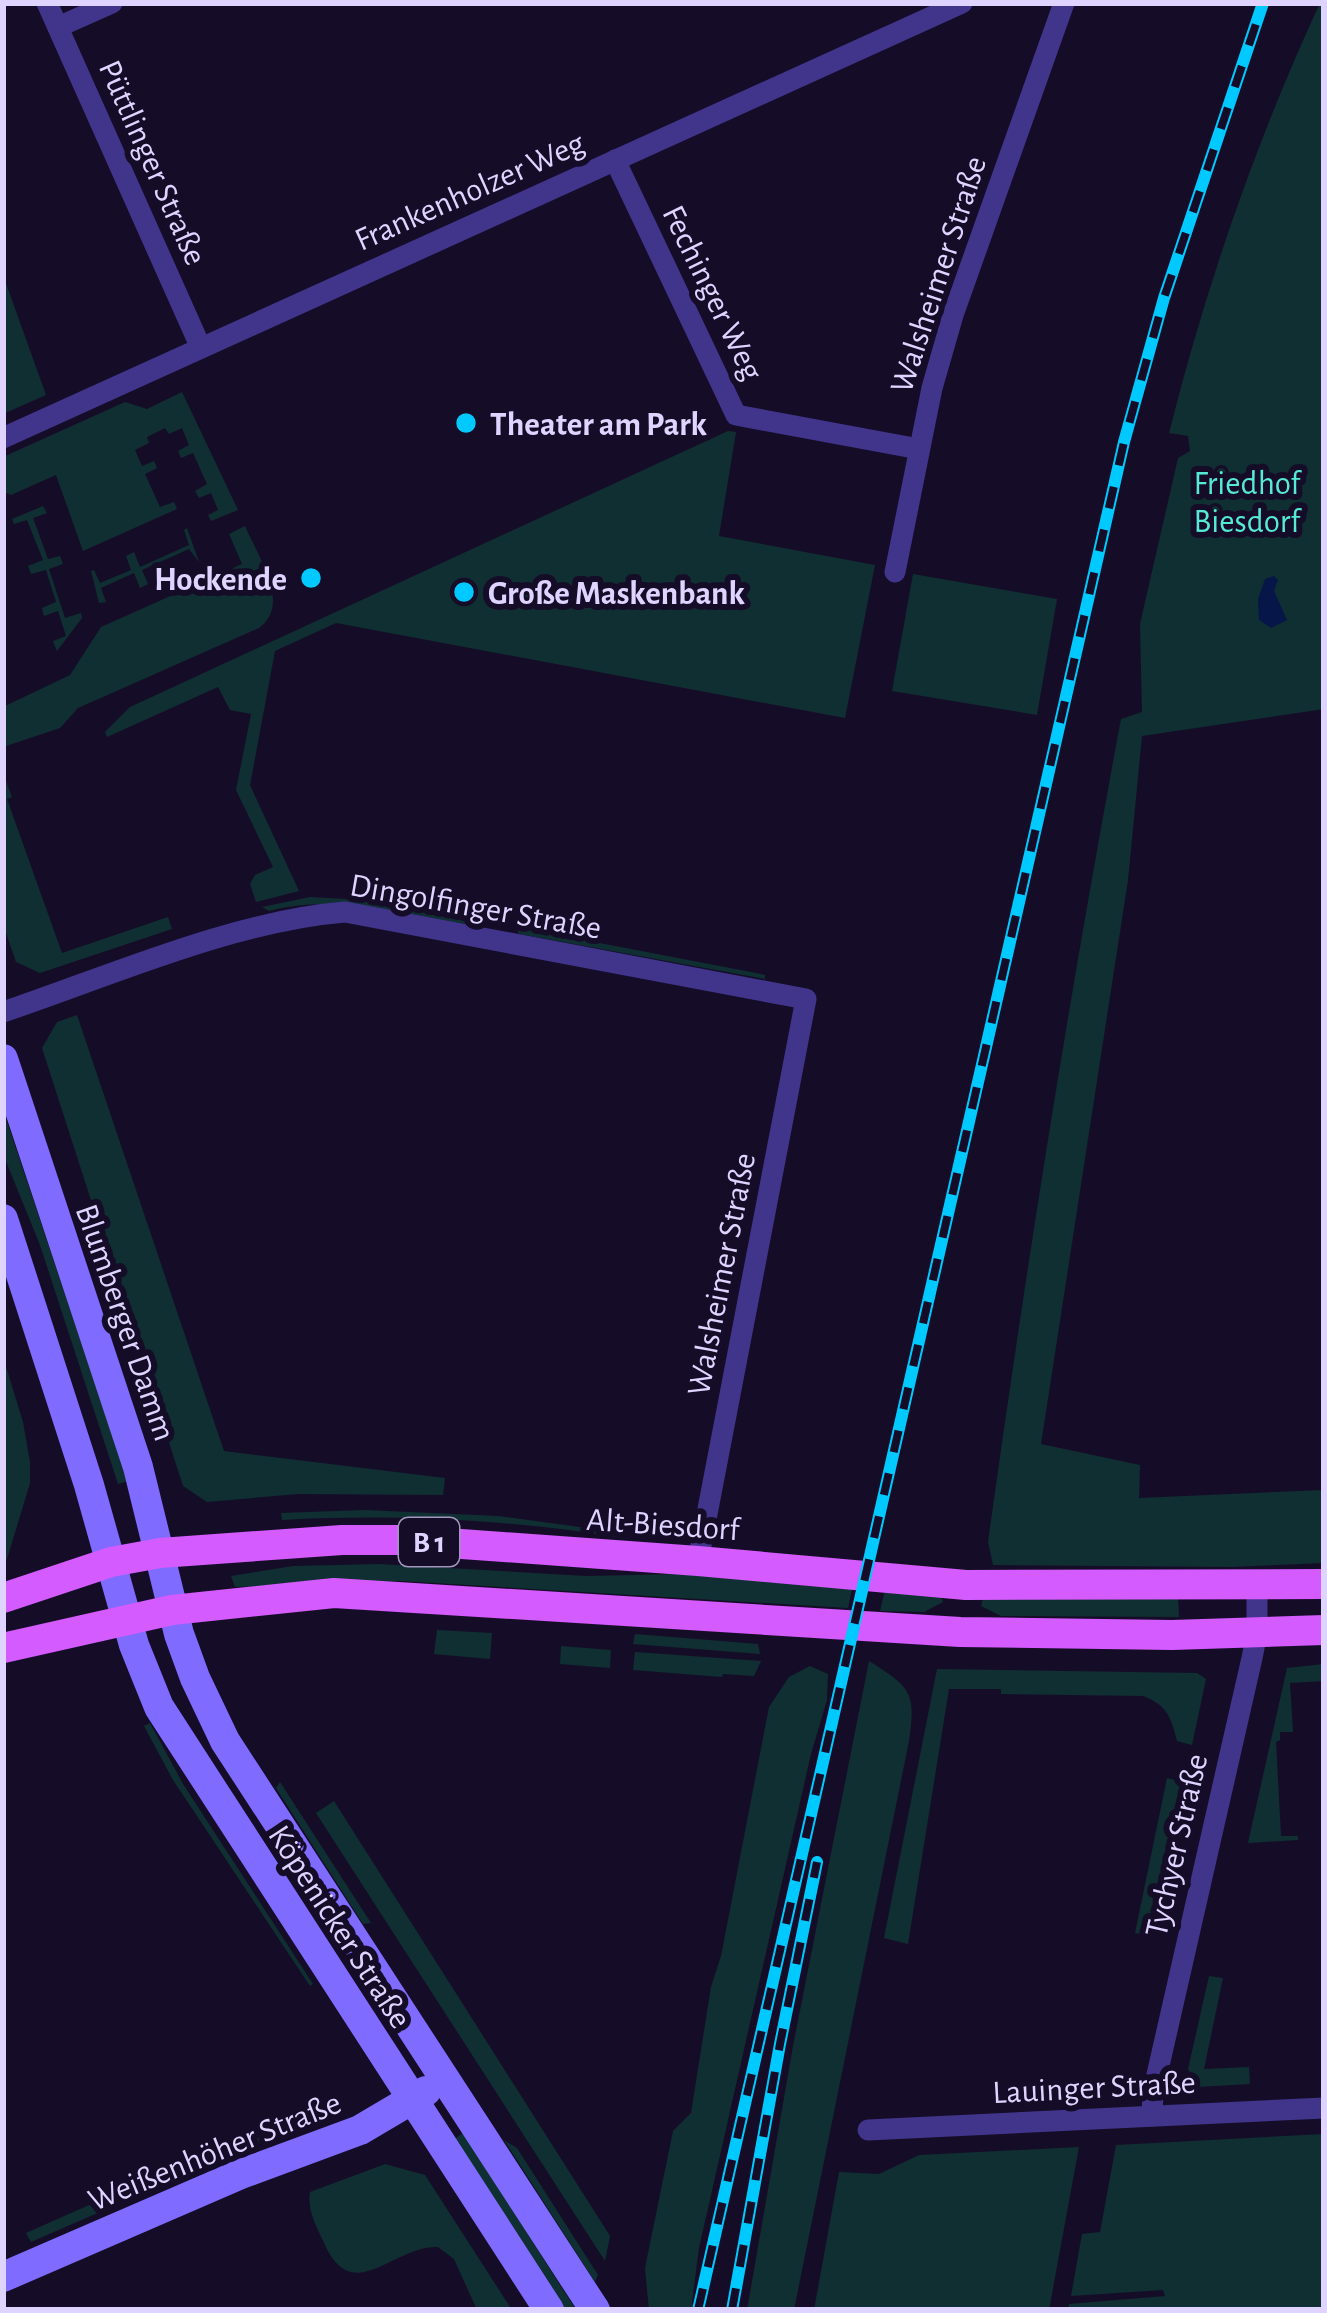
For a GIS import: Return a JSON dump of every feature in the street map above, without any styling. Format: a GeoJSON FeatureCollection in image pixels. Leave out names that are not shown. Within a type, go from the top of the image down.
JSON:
{"type":"FeatureCollection","features":[{"type":"Feature","properties":{"kind":"main road","name":"Blumberger Damm"},"geometry":{"type":"LineString","coordinates":[[3,1059],[138,1467],[172,1610]]}},
{"type":"Feature","properties":{"kind":"main road"},"geometry":{"type":"LineString","coordinates":[[3,1219],[110,1562]]}},
{"type":"Feature","properties":{"kind":"main road","name":"Alt-Biesdorf"},"geometry":{"type":"LineString","coordinates":[[3,1598],[110,1562],[160,1553],[233,1545],[385,1540],[698,1561],[966,1586],[1324,1584]]}},
{"type":"Feature","properties":{"kind":"main road","name":"Köpenicker Straße"},"geometry":{"type":"LineString","coordinates":[[110,1562],[159,1707],[549,2310]]}},
{"type":"Feature","properties":{"kind":"main road","name":"B 1"},"geometry":{"type":"LineString","coordinates":[[3,1648],[172,1610],[334,1593],[960,1632],[1324,1630]]}},
{"type":"Feature","properties":{"kind":"main road","name":"Köpenicker Straße"},"geometry":{"type":"LineString","coordinates":[[172,1610],[195,1678],[225,1741],[595,2310]]}},
{"type":"Feature","properties":{"kind":"main road","name":"Weißenhöher Straße"},"geometry":{"type":"LineString","coordinates":[[3,2277],[241,2174],[361,2130],[446,2078]]}},
{"type":"Feature","properties":{"kind":"street","name":"Püttlinger Straße"},"geometry":{"type":"LineString","coordinates":[[47,3],[201,347]]}},
{"type":"Feature","properties":{"kind":"street"},"geometry":{"type":"LineString","coordinates":[[58,27],[112,3]]}},
{"type":"Feature","properties":{"kind":"street","name":"Frankenholzer Weg"},"geometry":{"type":"LineString","coordinates":[[3,438],[962,3]]}},
{"type":"Feature","properties":{"kind":"street","name":"Walsheimer Straße"},"geometry":{"type":"LineString","coordinates":[[895,572],[953,315],[1064,3]]}},
{"type":"Feature","properties":{"kind":"street","name":"Fechinger Weg"},"geometry":{"type":"LineString","coordinates":[[615,160],[736,415],[920,448]]}},
{"type":"Feature","properties":{"kind":"street","name":"Dingolfinger Straße"},"geometry":{"type":"LineString","coordinates":[[3,1012],[295,916],[345,912],[806,999]]}},
{"type":"Feature","properties":{"kind":"street","name":"Walsheimer Straße"},"geometry":{"type":"LineString","coordinates":[[698,1561],[806,999]]}},
{"type":"Feature","properties":{"kind":"street","name":"Tychyer Straße"},"geometry":{"type":"LineString","coordinates":[[1152,2116],[1153,2092],[1257,1633],[1257,1587]]}},
{"type":"Feature","properties":{"kind":"street","name":"Lauinger Straße"},"geometry":{"type":"LineString","coordinates":[[868,2130],[1324,2108]]}},
{"type":"Feature","properties":{"kind":"green space","name":"Friedhof Biesdorf"},"geometry":{"type":"Polygon","coordinates":[[[1320,3],[1324,3],[1324,709],[1142,736],[1128,880],[1041,1444],[1140,1465],[1139,1498],[1324,1490],[1324,1563],[993,1565],[988,1542],[1084,924],[1121,719],[1142,712],[1140,624],[1178,458],[1190,451],[1188,436],[1169,433],[1234,215],[1320,3]]]}},
{"type":"Feature","properties":{"kind":"green space"},"geometry":{"type":"Polygon","coordinates":[[[3,275],[46,395],[3,414],[3,275]]]}},
{"type":"Feature","properties":{"kind":"green space"},"geometry":{"type":"Polygon","coordinates":[[[182,392],[238,510],[211,521],[208,515],[218,510],[211,493],[199,498],[195,491],[207,484],[193,453],[181,458],[178,451],[189,445],[182,428],[169,434],[165,428],[135,450],[142,466],[154,461],[157,468],[145,474],[160,507],[174,502],[177,509],[83,551],[56,475],[11,495],[3,491],[3,457],[125,402],[147,409],[182,392]]]}},
{"type":"Feature","properties":{"kind":"green space"},"geometry":{"type":"Polygon","coordinates":[[[728,431],[736,432],[719,536],[875,565],[845,718],[336,623],[275,651],[250,785],[299,891],[256,902],[250,884],[255,875],[273,867],[236,790],[251,714],[230,710],[218,687],[107,737],[105,732],[130,707],[728,431]]]}},
{"type":"Feature","properties":{"kind":"green space"},"geometry":{"type":"Polygon","coordinates":[[[43,506],[47,513],[33,518],[48,559],[60,556],[63,564],[49,569],[65,618],[81,613],[82,618],[57,651],[53,641],[66,636],[58,611],[44,616],[42,608],[56,602],[46,570],[31,574],[28,566],[43,560],[27,520],[14,524],[12,519],[43,506]]]}},
{"type":"Feature","properties":{"kind":"green space"},"geometry":{"type":"Polygon","coordinates":[[[245,526],[272,593],[273,606],[259,628],[78,708],[60,728],[3,747],[3,707],[70,675],[101,627],[242,564],[229,534],[245,526]]]}},
{"type":"Feature","properties":{"kind":"green space"},"geometry":{"type":"Polygon","coordinates":[[[187,528],[199,562],[189,549],[142,570],[148,584],[140,588],[134,573],[101,588],[106,602],[99,603],[91,571],[100,583],[131,570],[126,556],[134,552],[140,567],[189,545],[187,528]]]}},
{"type":"Feature","properties":{"kind":"green space"},"geometry":{"type":"Polygon","coordinates":[[[913,574],[1057,599],[1037,715],[892,691],[913,574]]]}},
{"type":"Feature","properties":{"kind":"green space"},"geometry":{"type":"Polygon","coordinates":[[[3,773],[12,797],[7,799],[62,953],[168,917],[172,929],[40,973],[16,962],[3,924],[3,773]]]}},
{"type":"Feature","properties":{"kind":"green space"},"geometry":{"type":"Polygon","coordinates":[[[310,897],[366,900],[485,923],[481,927],[348,905],[269,911],[262,907],[310,897]]]}},
{"type":"Feature","properties":{"kind":"green space"},"geometry":{"type":"Polygon","coordinates":[[[516,927],[751,972],[765,979],[519,934],[516,927]]]}},
{"type":"Feature","properties":{"kind":"green space"},"geometry":{"type":"Polygon","coordinates":[[[77,1015],[224,1451],[445,1478],[443,1495],[298,1494],[207,1502],[183,1486],[42,1048],[57,1022],[77,1015]]]}},
{"type":"Feature","properties":{"kind":"green space"},"geometry":{"type":"Polygon","coordinates":[[[3,1110],[128,1481],[118,1484],[40,1245],[3,1154],[3,1110]]]}},
{"type":"Feature","properties":{"kind":"green space"},"geometry":{"type":"Polygon","coordinates":[[[3,1357],[23,1422],[30,1483],[3,1561],[3,1357]]]}},
{"type":"Feature","properties":{"kind":"green space"},"geometry":{"type":"Polygon","coordinates":[[[365,1510],[498,1516],[617,1532],[616,1537],[491,1522],[407,1518],[282,1520],[281,1513],[365,1510]]]}},
{"type":"Feature","properties":{"kind":"green space"},"geometry":{"type":"Polygon","coordinates":[[[379,1564],[586,1576],[680,1574],[852,1589],[848,1608],[401,1581],[235,1587],[231,1576],[293,1566],[379,1564]]]}},
{"type":"Feature","properties":{"kind":"green space"},"geometry":{"type":"Polygon","coordinates":[[[885,1590],[941,1597],[943,1602],[924,1612],[880,1611],[885,1590]]]}},
{"type":"Feature","properties":{"kind":"green space"},"geometry":{"type":"Polygon","coordinates":[[[983,1598],[1178,1598],[1179,1617],[1001,1616],[981,1606],[983,1598]]]}},
{"type":"Feature","properties":{"kind":"green space"},"geometry":{"type":"Polygon","coordinates":[[[437,1630],[492,1633],[490,1659],[434,1654],[437,1630]]]}},
{"type":"Feature","properties":{"kind":"green space"},"geometry":{"type":"Polygon","coordinates":[[[635,1634],[758,1644],[760,1654],[633,1644],[635,1634]]]}},
{"type":"Feature","properties":{"kind":"green space"},"geometry":{"type":"Polygon","coordinates":[[[561,1646],[611,1650],[610,1668],[560,1664],[561,1646]]]}},
{"type":"Feature","properties":{"kind":"green space"},"geometry":{"type":"Polygon","coordinates":[[[635,1652],[761,1661],[754,1676],[722,1677],[633,1670],[635,1652]]]}},
{"type":"Feature","properties":{"kind":"green space"},"geometry":{"type":"Polygon","coordinates":[[[869,1661],[907,1693],[912,1712],[909,1741],[794,2310],[747,2310],[793,2046],[869,1661]]]}},
{"type":"Feature","properties":{"kind":"green space"},"geometry":{"type":"Polygon","coordinates":[[[1324,1664],[1324,1681],[1290,1683],[1293,1732],[1280,1732],[1276,1742],[1281,1836],[1298,1836],[1298,1840],[1248,1843],[1287,1668],[1324,1664]]]}},
{"type":"Feature","properties":{"kind":"green space"},"geometry":{"type":"Polygon","coordinates":[[[810,1666],[828,1674],[827,1700],[699,2248],[691,2310],[649,2310],[645,2268],[673,2131],[691,2113],[711,1987],[769,1707],[789,1677],[810,1666]]]}},
{"type":"Feature","properties":{"kind":"green space"},"geometry":{"type":"Polygon","coordinates":[[[937,1669],[1197,1673],[1206,1679],[1192,1745],[1177,1741],[1167,1713],[1143,1696],[949,1689],[908,1944],[884,1938],[937,1669]]]}},
{"type":"Feature","properties":{"kind":"green space"},"geometry":{"type":"Polygon","coordinates":[[[150,1723],[183,1784],[313,1984],[310,1986],[173,1780],[144,1726],[150,1723]]]}},
{"type":"Feature","properties":{"kind":"green space"},"geometry":{"type":"Polygon","coordinates":[[[1167,1778],[1184,1782],[1150,1936],[1135,1933],[1167,1778]]]}},
{"type":"Feature","properties":{"kind":"green space"},"geometry":{"type":"Polygon","coordinates":[[[280,1782],[371,1923],[363,1924],[276,1788],[280,1782]]]}},
{"type":"Feature","properties":{"kind":"green space"},"geometry":{"type":"Polygon","coordinates":[[[334,1801],[610,2236],[605,2261],[316,1813],[334,1801]]]}},
{"type":"Feature","properties":{"kind":"green space"},"geometry":{"type":"Polygon","coordinates":[[[1209,1976],[1223,1978],[1204,2069],[1249,2067],[1250,2084],[1197,2087],[1188,2069],[1209,1976]]]}},
{"type":"Feature","properties":{"kind":"green space"},"geometry":{"type":"Polygon","coordinates":[[[281,2120],[309,2121],[31,2242],[26,2233],[281,2120]]]}},
{"type":"Feature","properties":{"kind":"green space"},"geometry":{"type":"Polygon","coordinates":[[[463,2133],[576,2310],[561,2310],[453,2140],[463,2133]]]}},
{"type":"Feature","properties":{"kind":"green space"},"geometry":{"type":"Polygon","coordinates":[[[1324,2134],[1324,2310],[1068,2310],[1069,2304],[1165,2296],[1163,2290],[1071,2296],[1082,2234],[1100,2232],[1116,2145],[1324,2134]]]}},
{"type":"Feature","properties":{"kind":"green space"},"geometry":{"type":"Polygon","coordinates":[[[504,2140],[517,2148],[598,2275],[595,2282],[504,2140]]]}},
{"type":"Feature","properties":{"kind":"green space"},"geometry":{"type":"Polygon","coordinates":[[[1079,2147],[1049,2310],[814,2310],[839,2172],[879,2174],[919,2155],[1079,2147]]]}},
{"type":"Feature","properties":{"kind":"green space"},"geometry":{"type":"Polygon","coordinates":[[[385,2164],[425,2175],[512,2310],[477,2310],[454,2259],[438,2247],[361,2272],[336,2263],[313,2219],[310,2192],[385,2164]]]}},
{"type":"Feature","properties":{"kind":"shaded area"},"geometry":{"type":"Polygon","coordinates":[[[1274,576],[1278,580],[1274,591],[1287,620],[1271,628],[1259,620],[1258,599],[1265,579],[1274,576]]]}},
{"type":"Feature","properties":{"kind":"railway"},"geometry":{"type":"LineString","coordinates":[[698,2310],[1124,442],[1164,298],[1263,3]]}},
{"type":"Feature","properties":{"kind":"railway"},"geometry":{"type":"LineString","coordinates":[[732,2310],[817,1862]]}},
{"type":"Feature","properties":{"kind":"place","name":"Theater am Park"},"geometry":{"type":"Point","coordinates":[466,423]}},
{"type":"Feature","properties":{"kind":"place","name":"Hockende"},"geometry":{"type":"Point","coordinates":[311,578]}},
{"type":"Feature","properties":{"kind":"place","name":"Große Maskenbank"},"geometry":{"type":"Point","coordinates":[464,592]}}]}
